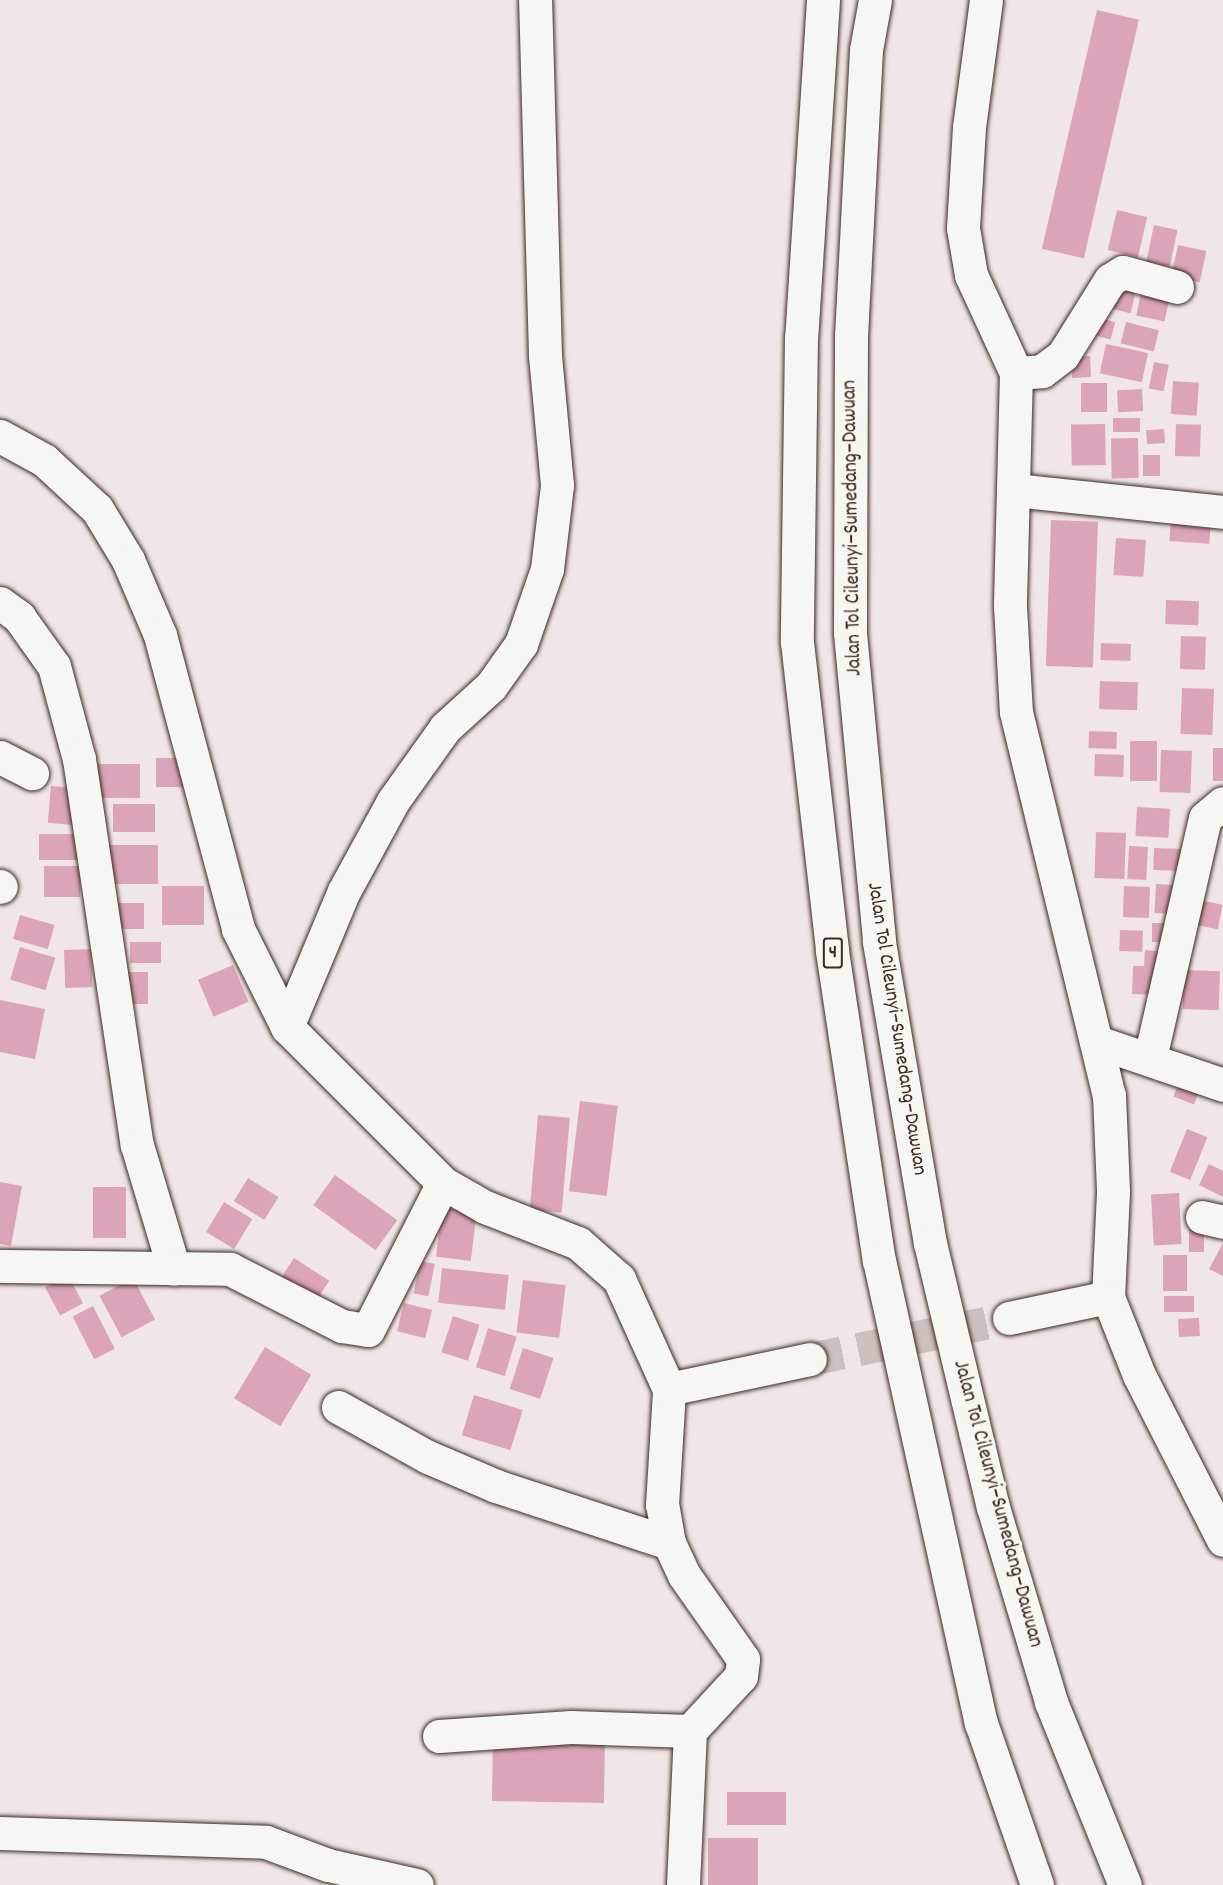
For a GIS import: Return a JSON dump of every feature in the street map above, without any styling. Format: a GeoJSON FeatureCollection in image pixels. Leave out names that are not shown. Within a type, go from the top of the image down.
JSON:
{"type":"FeatureCollection","features":[{"type":"Feature","properties":{"kind":"main road"},"geometry":{"type":"LineString","coordinates":[[287,1027],[344,891],[393,801],[445,728],[491,686],[521,644],[548,569],[557,485],[545,355],[535,0]]}},
{"type":"Feature","properties":{"kind":"main road","name":"4"},"geometry":{"type":"LineString","coordinates":[[824,0],[801,337],[797,642],[832,951],[879,1260],[981,1724],[1037,1885]]}},
{"type":"Feature","properties":{"kind":"main road","name":"Jalan Tol Cileunyi–Sumedang–Dawuan"},"geometry":{"type":"LineString","coordinates":[[874,0],[866,50],[851,335],[850,633],[879,942],[930,1244],[993,1507],[1051,1702],[1095,1806],[1125,1885]]}},
{"type":"Feature","properties":{"kind":"main road"},"geometry":{"type":"LineString","coordinates":[[986,0],[969,127],[963,228],[971,275],[1016,373],[1010,606],[1016,712],[1109,1095],[1113,1192],[1108,1297],[1139,1375],[1210,1486],[1223,1540]]}},
{"type":"Feature","properties":{"kind":"main road"},"geometry":{"type":"LineString","coordinates":[[1016,373],[1042,371],[1063,355],[1110,280],[1123,272],[1177,288]]}},
{"type":"Feature","properties":{"kind":"main road"},"geometry":{"type":"LineString","coordinates":[[0,436],[44,460],[97,509],[128,560],[160,635],[238,929],[287,1027],[444,1183],[485,1207],[578,1244],[619,1280],[669,1389],[662,1504],[669,1543],[684,1575],[743,1659],[741,1676],[690,1731],[683,1885]]}},
{"type":"Feature","properties":{"kind":"main road"},"geometry":{"type":"LineString","coordinates":[[1014,490],[1223,512]]}},
{"type":"Feature","properties":{"kind":"main road"},"geometry":{"type":"LineString","coordinates":[[0,603],[19,617],[54,666],[79,759],[137,1145],[174,1269]]}},
{"type":"Feature","properties":{"kind":"main road"},"geometry":{"type":"LineString","coordinates":[[0,757],[32,773]]}},
{"type":"Feature","properties":{"kind":"main road"},"geometry":{"type":"LineString","coordinates":[[1150,1058],[1205,818],[1223,803]]}},
{"type":"Feature","properties":{"kind":"main road"},"geometry":{"type":"LineString","coordinates":[[1097,1042],[1223,1084]]}},
{"type":"Feature","properties":{"kind":"main road"},"geometry":{"type":"LineString","coordinates":[[0,1266],[230,1269],[342,1326],[368,1330],[444,1183]]}},
{"type":"Feature","properties":{"kind":"main road"},"geometry":{"type":"LineString","coordinates":[[1010,1318],[1108,1297]]}},
{"type":"Feature","properties":{"kind":"main road"},"geometry":{"type":"LineString","coordinates":[[669,1389],[810,1359]]}},
{"type":"Feature","properties":{"kind":"main road"},"geometry":{"type":"LineString","coordinates":[[338,1407],[428,1457],[496,1486],[669,1543]]}},
{"type":"Feature","properties":{"kind":"main road"},"geometry":{"type":"LineString","coordinates":[[440,1736],[571,1726],[690,1731]]}},
{"type":"Feature","properties":{"kind":"main road"},"geometry":{"type":"LineString","coordinates":[[1095,1806],[1141,1885]]}},
{"type":"Feature","properties":{"kind":"main road"},"geometry":{"type":"LineString","coordinates":[[0,1833],[266,1842],[328,1865],[417,1885]]}},
{"type":"Feature","properties":{"kind":"building"},"geometry":{"type":"Polygon","coordinates":[[[1097,10],[1139,20],[1084,258],[1042,249],[1097,10]]]}},
{"type":"Feature","properties":{"kind":"building"},"geometry":{"type":"Polygon","coordinates":[[[1117,210],[1147,217],[1138,257],[1108,250],[1117,210]]]}},
{"type":"Feature","properties":{"kind":"building"},"geometry":{"type":"Polygon","coordinates":[[[1154,225],[1177,230],[1170,266],[1146,261],[1154,225]]]}},
{"type":"Feature","properties":{"kind":"building"},"geometry":{"type":"Polygon","coordinates":[[[1178,245],[1206,251],[1200,282],[1171,276],[1178,245]]]}},
{"type":"Feature","properties":{"kind":"building"},"geometry":{"type":"Polygon","coordinates":[[[1115,283],[1136,288],[1131,313],[1109,308],[1115,283]]]}},
{"type":"Feature","properties":{"kind":"building"},"geometry":{"type":"Polygon","coordinates":[[[1142,288],[1170,294],[1165,321],[1136,315],[1142,288]]]}},
{"type":"Feature","properties":{"kind":"building"},"geometry":{"type":"Polygon","coordinates":[[[1096,317],[1115,322],[1111,340],[1091,334],[1096,317]]]}},
{"type":"Feature","properties":{"kind":"building"},"geometry":{"type":"Polygon","coordinates":[[[1126,322],[1159,330],[1154,352],[1121,343],[1126,322]]]}},
{"type":"Feature","properties":{"kind":"building"},"geometry":{"type":"Polygon","coordinates":[[[1106,344],[1148,353],[1142,382],[1100,373],[1106,344]]]}},
{"type":"Feature","properties":{"kind":"building"},"geometry":{"type":"Polygon","coordinates":[[[1090,356],[1091,377],[1072,378],[1071,357],[1090,356]]]}},
{"type":"Feature","properties":{"kind":"building"},"geometry":{"type":"Polygon","coordinates":[[[1154,362],[1169,365],[1164,391],[1149,389],[1154,362]]]}},
{"type":"Feature","properties":{"kind":"building"},"geometry":{"type":"Polygon","coordinates":[[[1173,381],[1199,383],[1197,416],[1171,414],[1173,381]]]}},
{"type":"Feature","properties":{"kind":"building"},"geometry":{"type":"Polygon","coordinates":[[[1081,383],[1107,383],[1107,412],[1081,412],[1081,383]]]}},
{"type":"Feature","properties":{"kind":"building"},"geometry":{"type":"Polygon","coordinates":[[[1142,389],[1143,411],[1118,412],[1117,390],[1142,389]]]}},
{"type":"Feature","properties":{"kind":"building"},"geometry":{"type":"Polygon","coordinates":[[[1113,418],[1140,418],[1140,432],[1113,432],[1113,418]]]}},
{"type":"Feature","properties":{"kind":"building"},"geometry":{"type":"Polygon","coordinates":[[[1105,424],[1106,465],[1072,466],[1071,425],[1105,424]]]}},
{"type":"Feature","properties":{"kind":"building"},"geometry":{"type":"Polygon","coordinates":[[[1176,424],[1201,425],[1200,457],[1175,456],[1176,424]]]}},
{"type":"Feature","properties":{"kind":"building"},"geometry":{"type":"Polygon","coordinates":[[[1164,429],[1165,443],[1147,444],[1146,430],[1164,429]]]}},
{"type":"Feature","properties":{"kind":"building"},"geometry":{"type":"Polygon","coordinates":[[[1111,438],[1138,438],[1139,478],[1112,478],[1111,438]]]}},
{"type":"Feature","properties":{"kind":"building"},"geometry":{"type":"Polygon","coordinates":[[[1143,455],[1160,455],[1160,476],[1143,476],[1143,455]]]}},
{"type":"Feature","properties":{"kind":"building"},"geometry":{"type":"Polygon","coordinates":[[[1171,518],[1211,521],[1209,544],[1169,541],[1171,518]]]}},
{"type":"Feature","properties":{"kind":"building"},"geometry":{"type":"Polygon","coordinates":[[[1051,520],[1098,522],[1093,668],[1046,666],[1051,520]]]}},
{"type":"Feature","properties":{"kind":"building"},"geometry":{"type":"Polygon","coordinates":[[[1116,538],[1146,540],[1143,577],[1113,575],[1116,538]]]}},
{"type":"Feature","properties":{"kind":"building"},"geometry":{"type":"Polygon","coordinates":[[[1166,600],[1199,601],[1198,625],[1165,624],[1166,600]]]}},
{"type":"Feature","properties":{"kind":"building"},"geometry":{"type":"Polygon","coordinates":[[[1181,636],[1206,637],[1205,670],[1180,669],[1181,636]]]}},
{"type":"Feature","properties":{"kind":"building"},"geometry":{"type":"Polygon","coordinates":[[[1101,643],[1131,644],[1130,661],[1100,660],[1101,643]]]}},
{"type":"Feature","properties":{"kind":"building"},"geometry":{"type":"Polygon","coordinates":[[[1100,681],[1138,682],[1137,710],[1099,709],[1100,681]]]}},
{"type":"Feature","properties":{"kind":"building"},"geometry":{"type":"Polygon","coordinates":[[[1182,688],[1214,689],[1212,735],[1180,734],[1182,688]]]}},
{"type":"Feature","properties":{"kind":"building"},"geometry":{"type":"Polygon","coordinates":[[[1089,731],[1117,732],[1116,749],[1088,748],[1089,731]]]}},
{"type":"Feature","properties":{"kind":"building"},"geometry":{"type":"Polygon","coordinates":[[[1130,741],[1157,741],[1157,781],[1130,781],[1130,741]]]}},
{"type":"Feature","properties":{"kind":"building"},"geometry":{"type":"Polygon","coordinates":[[[1213,748],[1223,748],[1223,781],[1213,781],[1213,748]]]}},
{"type":"Feature","properties":{"kind":"building"},"geometry":{"type":"Polygon","coordinates":[[[1161,750],[1192,751],[1191,793],[1160,792],[1161,750]]]}},
{"type":"Feature","properties":{"kind":"building"},"geometry":{"type":"Polygon","coordinates":[[[1095,754],[1124,755],[1123,777],[1094,776],[1095,754]]]}},
{"type":"Feature","properties":{"kind":"building"},"geometry":{"type":"Polygon","coordinates":[[[156,758],[187,758],[187,787],[156,787],[156,758]]]}},
{"type":"Feature","properties":{"kind":"building"},"geometry":{"type":"Polygon","coordinates":[[[91,764],[140,764],[140,798],[91,798],[91,764]]]}},
{"type":"Feature","properties":{"kind":"building"},"geometry":{"type":"Polygon","coordinates":[[[51,786],[76,788],[73,825],[48,823],[51,786]]]}},
{"type":"Feature","properties":{"kind":"building"},"geometry":{"type":"Polygon","coordinates":[[[113,804],[155,804],[155,832],[113,832],[113,804]]]}},
{"type":"Feature","properties":{"kind":"building"},"geometry":{"type":"Polygon","coordinates":[[[1137,807],[1170,809],[1168,838],[1135,836],[1137,807]]]}},
{"type":"Feature","properties":{"kind":"building"},"geometry":{"type":"Polygon","coordinates":[[[1096,832],[1126,833],[1124,879],[1094,878],[1096,832]]]}},
{"type":"Feature","properties":{"kind":"building"},"geometry":{"type":"Polygon","coordinates":[[[39,834],[79,834],[79,860],[39,860],[39,834]]]}},
{"type":"Feature","properties":{"kind":"building"},"geometry":{"type":"Polygon","coordinates":[[[103,845],[158,845],[158,884],[103,884],[103,845]]]}},
{"type":"Feature","properties":{"kind":"building"},"geometry":{"type":"Polygon","coordinates":[[[1129,846],[1148,847],[1146,880],[1127,879],[1129,846]]]}},
{"type":"Feature","properties":{"kind":"building"},"geometry":{"type":"Polygon","coordinates":[[[1154,848],[1184,849],[1183,871],[1153,870],[1154,848]]]}},
{"type":"Feature","properties":{"kind":"building"},"geometry":{"type":"Polygon","coordinates":[[[44,866],[80,866],[80,897],[44,897],[44,866]]]}},
{"type":"Feature","properties":{"kind":"building"},"geometry":{"type":"Polygon","coordinates":[[[1156,884],[1177,885],[1175,914],[1154,913],[1156,884]]]}},
{"type":"Feature","properties":{"kind":"building"},"geometry":{"type":"Polygon","coordinates":[[[162,886],[204,886],[204,925],[162,925],[162,886]]]}},
{"type":"Feature","properties":{"kind":"building"},"geometry":{"type":"Polygon","coordinates":[[[1124,886],[1150,887],[1149,918],[1123,917],[1124,886]]]}},
{"type":"Feature","properties":{"kind":"building"},"geometry":{"type":"Polygon","coordinates":[[[1198,900],[1223,905],[1218,929],[1193,925],[1198,900]]]}},
{"type":"Feature","properties":{"kind":"building"},"geometry":{"type":"Polygon","coordinates":[[[114,903],[144,903],[144,929],[114,929],[114,903]]]}},
{"type":"Feature","properties":{"kind":"building"},"geometry":{"type":"Polygon","coordinates":[[[20,915],[55,925],[48,949],[13,939],[20,915]]]}},
{"type":"Feature","properties":{"kind":"building"},"geometry":{"type":"Polygon","coordinates":[[[1152,923],[1171,923],[1171,942],[1152,942],[1152,923]]]}},
{"type":"Feature","properties":{"kind":"building"},"geometry":{"type":"Polygon","coordinates":[[[1120,930],[1143,931],[1142,952],[1119,951],[1120,930]]]}},
{"type":"Feature","properties":{"kind":"building"},"geometry":{"type":"Polygon","coordinates":[[[130,942],[161,942],[161,963],[130,963],[130,942]]]}},
{"type":"Feature","properties":{"kind":"building"},"geometry":{"type":"Polygon","coordinates":[[[20,947],[55,958],[45,990],[10,980],[20,947]]]}},
{"type":"Feature","properties":{"kind":"building"},"geometry":{"type":"Polygon","coordinates":[[[91,949],[92,987],[65,988],[64,950],[91,949]]]}},
{"type":"Feature","properties":{"kind":"building"},"geometry":{"type":"Polygon","coordinates":[[[1145,950],[1166,952],[1160,995],[1132,994],[1133,966],[1144,966],[1145,950]]]}},
{"type":"Feature","properties":{"kind":"building"},"geometry":{"type":"Polygon","coordinates":[[[233,965],[249,1002],[214,1017],[198,980],[233,965]]]}},
{"type":"Feature","properties":{"kind":"building"},"geometry":{"type":"Polygon","coordinates":[[[1184,970],[1220,971],[1219,1010],[1183,1009],[1184,970]]]}},
{"type":"Feature","properties":{"kind":"building"},"geometry":{"type":"Polygon","coordinates":[[[120,972],[148,972],[148,1004],[120,1004],[120,972]]]}},
{"type":"Feature","properties":{"kind":"building"},"geometry":{"type":"Polygon","coordinates":[[[0,1000],[45,1009],[35,1059],[0,1052],[0,1000]]]}},
{"type":"Feature","properties":{"kind":"building"},"geometry":{"type":"Polygon","coordinates":[[[1181,1077],[1202,1085],[1194,1104],[1173,1097],[1181,1077]]]}},
{"type":"Feature","properties":{"kind":"building"},"geometry":{"type":"Polygon","coordinates":[[[580,1101],[618,1106],[607,1196],[569,1191],[580,1101]]]}},
{"type":"Feature","properties":{"kind":"building"},"geometry":{"type":"Polygon","coordinates":[[[538,1115],[570,1118],[562,1212],[530,1210],[538,1115]]]}},
{"type":"Feature","properties":{"kind":"building"},"geometry":{"type":"Polygon","coordinates":[[[1187,1129],[1207,1137],[1190,1180],[1170,1172],[1187,1129]]]}},
{"type":"Feature","properties":{"kind":"building"},"geometry":{"type":"Polygon","coordinates":[[[1209,1164],[1223,1171],[1223,1197],[1199,1185],[1209,1164]]]}},
{"type":"Feature","properties":{"kind":"building"},"geometry":{"type":"Polygon","coordinates":[[[335,1175],[397,1220],[376,1250],[313,1205],[335,1175]]]}},
{"type":"Feature","properties":{"kind":"building"},"geometry":{"type":"Polygon","coordinates":[[[248,1178],[279,1197],[264,1220],[234,1201],[248,1178]]]}},
{"type":"Feature","properties":{"kind":"building"},"geometry":{"type":"Polygon","coordinates":[[[0,1182],[22,1186],[11,1246],[0,1244],[0,1182]]]}},
{"type":"Feature","properties":{"kind":"building"},"geometry":{"type":"Polygon","coordinates":[[[93,1187],[126,1187],[126,1238],[93,1238],[93,1187]]]}},
{"type":"Feature","properties":{"kind":"building"},"geometry":{"type":"Polygon","coordinates":[[[1179,1193],[1182,1244],[1154,1245],[1151,1194],[1179,1193]]]}},
{"type":"Feature","properties":{"kind":"building"},"geometry":{"type":"Polygon","coordinates":[[[224,1202],[252,1219],[234,1249],[206,1232],[224,1202]]]}},
{"type":"Feature","properties":{"kind":"building"},"geometry":{"type":"Polygon","coordinates":[[[442,1208],[477,1212],[471,1261],[436,1257],[442,1208]]]}},
{"type":"Feature","properties":{"kind":"building"},"geometry":{"type":"Polygon","coordinates":[[[1189,1229],[1204,1229],[1204,1252],[1189,1252],[1189,1229]]]}},
{"type":"Feature","properties":{"kind":"building"},"geometry":{"type":"Polygon","coordinates":[[[1223,1243],[1223,1276],[1209,1269],[1223,1243]]]}},
{"type":"Feature","properties":{"kind":"building"},"geometry":{"type":"Polygon","coordinates":[[[1163,1255],[1187,1255],[1187,1291],[1163,1291],[1163,1255]]]}},
{"type":"Feature","properties":{"kind":"building"},"geometry":{"type":"Polygon","coordinates":[[[294,1258],[329,1281],[314,1304],[279,1281],[294,1258]]]}},
{"type":"Feature","properties":{"kind":"building"},"geometry":{"type":"Polygon","coordinates":[[[420,1261],[435,1264],[428,1296],[414,1293],[420,1261]]]}},
{"type":"Feature","properties":{"kind":"building"},"geometry":{"type":"Polygon","coordinates":[[[442,1268],[509,1275],[505,1310],[438,1303],[442,1268]]]}},
{"type":"Feature","properties":{"kind":"building"},"geometry":{"type":"Polygon","coordinates":[[[68,1275],[83,1303],[60,1315],[45,1287],[68,1275]]]}},
{"type":"Feature","properties":{"kind":"building"},"geometry":{"type":"Polygon","coordinates":[[[133,1278],[155,1319],[122,1337],[99,1296],[133,1278]]]}},
{"type":"Feature","properties":{"kind":"building"},"geometry":{"type":"Polygon","coordinates":[[[523,1280],[566,1285],[559,1338],[517,1333],[523,1280]]]}},
{"type":"Feature","properties":{"kind":"building"},"geometry":{"type":"Polygon","coordinates":[[[1164,1296],[1194,1296],[1194,1312],[1164,1312],[1164,1296]]]}},
{"type":"Feature","properties":{"kind":"building"},"geometry":{"type":"Polygon","coordinates":[[[404,1303],[432,1310],[425,1338],[397,1331],[404,1303]]]}},
{"type":"Feature","properties":{"kind":"building"},"geometry":{"type":"Polygon","coordinates":[[[93,1306],[115,1349],[94,1359],[73,1316],[93,1306]]]}},
{"type":"Feature","properties":{"kind":"building"},"geometry":{"type":"Polygon","coordinates":[[[453,1316],[480,1325],[468,1361],[441,1352],[453,1316]]]}},
{"type":"Feature","properties":{"kind":"building"},"geometry":{"type":"Polygon","coordinates":[[[1199,1318],[1200,1336],[1179,1337],[1178,1319],[1199,1318]]]}},
{"type":"Feature","properties":{"kind":"building"},"geometry":{"type":"Polygon","coordinates":[[[488,1328],[517,1337],[505,1376],[476,1367],[488,1328]]]}},
{"type":"Feature","properties":{"kind":"building"},"geometry":{"type":"Polygon","coordinates":[[[265,1347],[311,1375],[280,1426],[234,1398],[265,1347]]]}},
{"type":"Feature","properties":{"kind":"building"},"geometry":{"type":"Polygon","coordinates":[[[523,1348],[553,1358],[540,1399],[510,1389],[523,1348]]]}},
{"type":"Feature","properties":{"kind":"building"},"geometry":{"type":"Polygon","coordinates":[[[474,1395],[523,1410],[510,1450],[462,1435],[474,1395]]]}},
{"type":"Feature","properties":{"kind":"building"},"geometry":{"type":"Polygon","coordinates":[[[493,1739],[605,1741],[604,1803],[492,1801],[493,1739]]]}},
{"type":"Feature","properties":{"kind":"building"},"geometry":{"type":"Polygon","coordinates":[[[727,1792],[786,1792],[786,1825],[727,1825],[727,1792]]]}},
{"type":"Feature","properties":{"kind":"building"},"geometry":{"type":"Polygon","coordinates":[[[708,1838],[758,1838],[758,1885],[708,1885],[708,1838]]]}},
{"type":"Feature","properties":{"kind":"tunnel"},"geometry":{"type":"LineString","coordinates":[[810,1359],[1009,1318]]}}]}
